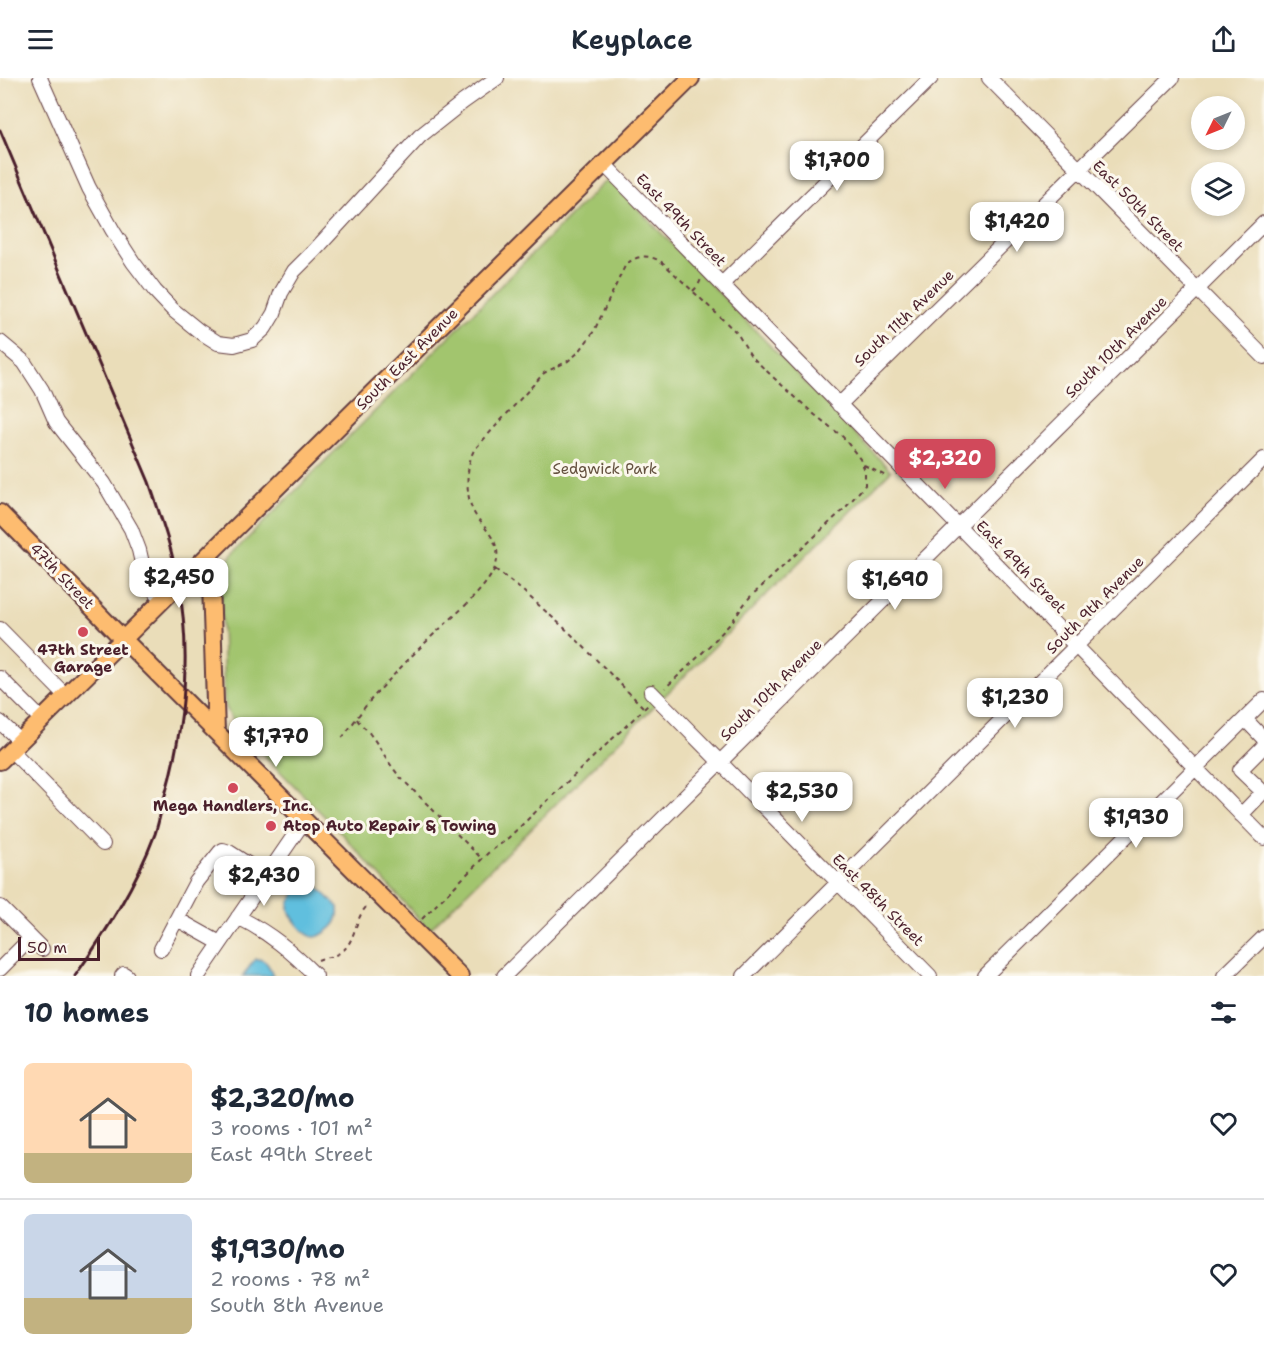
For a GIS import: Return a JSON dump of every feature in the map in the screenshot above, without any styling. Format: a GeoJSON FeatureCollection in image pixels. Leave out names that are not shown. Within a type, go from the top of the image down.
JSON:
{"type":"FeatureCollection","features":[{"type":"Feature","properties":{"kind":"main road","name":"South East Avenue"},"geometry":{"type":"LineString","coordinates":[[10,751],[691,78]]}},
{"type":"Feature","properties":{"kind":"main road","name":"47th Street"},"geometry":{"type":"LineString","coordinates":[[2,520],[460,976]]}},
{"type":"Feature","properties":{"kind":"main road"},"geometry":{"type":"LineString","coordinates":[[210,554],[216,732]]}},
{"type":"Feature","properties":{"kind":"street"},"geometry":{"type":"LineString","coordinates":[[40,78],[89,188],[133,262],[173,310],[218,343],[234,345],[252,340],[265,328],[294,270],[420,136],[497,78]]}},
{"type":"Feature","properties":{"kind":"street"},"geometry":{"type":"LineString","coordinates":[[722,284],[931,78]]}},
{"type":"Feature","properties":{"kind":"street","name":"East 50th Street"},"geometry":{"type":"LineString","coordinates":[[989,78],[1264,357]]}},
{"type":"Feature","properties":{"kind":"street","name":"South 11th Avenue"},"geometry":{"type":"LineString","coordinates":[[839,405],[1172,78]]}},
{"type":"Feature","properties":{"kind":"street","name":"East 49th Street"},"geometry":{"type":"LineString","coordinates":[[604,164],[1264,838]]}},
{"type":"Feature","properties":{"kind":"street","name":"South 10th Avenue"},"geometry":{"type":"LineString","coordinates":[[504,976],[1264,223]]}},
{"type":"Feature","properties":{"kind":"street"},"geometry":{"type":"LineString","coordinates":[[0,342],[24,362],[42,390],[56,422],[104,483],[131,529],[146,576],[153,589],[164,600]]}},
{"type":"Feature","properties":{"kind":"street","name":"South 9th Avenue"},"geometry":{"type":"LineString","coordinates":[[744,976],[1264,459]]}},
{"type":"Feature","properties":{"kind":"street"},"geometry":{"type":"LineString","coordinates":[[2,635],[66,696]]}},
{"type":"Feature","properties":{"kind":"street"},"geometry":{"type":"LineString","coordinates":[[0,678],[42,720]]}},
{"type":"Feature","properties":{"kind":"street","name":"East 48th Street"},"geometry":{"type":"LineString","coordinates":[[653,695],[930,976]]}},
{"type":"Feature","properties":{"kind":"street"},"geometry":{"type":"LineString","coordinates":[[985,976],[1264,700]]}},
{"type":"Feature","properties":{"kind":"street"},"geometry":{"type":"LineString","coordinates":[[1245,719],[1264,739]]}},
{"type":"Feature","properties":{"kind":"street"},"geometry":{"type":"LineString","coordinates":[[0,722],[10,751],[103,844]]}},
{"type":"Feature","properties":{"kind":"street"},"geometry":{"type":"LineString","coordinates":[[1241,814],[1263,792],[1240,770],[1264,746]]}},
{"type":"Feature","properties":{"kind":"street"},"geometry":{"type":"LineString","coordinates":[[198,976],[304,821]]}},
{"type":"Feature","properties":{"kind":"street"},"geometry":{"type":"LineString","coordinates":[[161,949],[196,882],[219,852],[223,850],[229,852],[266,876]]}},
{"type":"Feature","properties":{"kind":"street"},"geometry":{"type":"LineString","coordinates":[[0,908],[42,949]]}},
{"type":"Feature","properties":{"kind":"street"},"geometry":{"type":"LineString","coordinates":[[238,917],[271,935],[316,976]]}},
{"type":"Feature","properties":{"kind":"street"},"geometry":{"type":"LineString","coordinates":[[177,919],[220,943]]}},
{"type":"Feature","properties":{"kind":"street"},"geometry":{"type":"LineString","coordinates":[[1224,976],[1264,937]]}},
{"type":"Feature","properties":{"kind":"street"},"geometry":{"type":"LineString","coordinates":[[0,969],[31,938]]}},
{"type":"Feature","properties":{"kind":"street"},"geometry":{"type":"LineString","coordinates":[[122,976],[124,974],[128,976]]}},
{"type":"Feature","properties":{"kind":"path"},"geometry":{"type":"LineString","coordinates":[[342,738],[373,697],[425,642],[465,605],[485,584],[495,569],[498,556],[495,543],[473,511],[469,498],[468,476],[472,454],[544,374],[579,352],[594,331],[625,266],[634,258],[652,257],[663,263],[737,333],[751,356],[843,437],[864,465],[886,476]]}},
{"type":"Feature","properties":{"kind":"path"},"geometry":{"type":"LineString","coordinates":[[422,920],[491,850],[505,842],[644,708],[653,695],[726,628],[749,596],[846,507],[865,485],[864,465]]}},
{"type":"Feature","properties":{"kind":"path"},"geometry":{"type":"LineString","coordinates":[[495,569],[524,591],[572,635],[644,708]]}},
{"type":"Feature","properties":{"kind":"path"},"geometry":{"type":"LineString","coordinates":[[357,719],[401,778],[482,859]]}},
{"type":"Feature","properties":{"kind":"path"},"geometry":{"type":"LineString","coordinates":[[316,962],[321,958],[333,956],[346,947],[358,918],[367,906]]}},
{"type":"Feature","properties":{"kind":"green space","name":"Sedgwick Park"},"geometry":{"type":"Polygon","coordinates":[[[606,181],[613,183],[891,471],[429,930],[339,831],[238,729],[231,718],[224,700],[221,581],[233,553],[606,181]]]}},
{"type":"Feature","properties":{"kind":"water"},"geometry":{"type":"Polygon","coordinates":[[[308,881],[318,887],[338,907],[335,924],[317,937],[302,930],[289,910],[293,896],[308,881]]]}},
{"type":"Feature","properties":{"kind":"water"},"geometry":{"type":"Polygon","coordinates":[[[255,959],[265,962],[273,976],[243,976],[255,959]]]}},
{"type":"Feature","properties":{"kind":"railway"},"geometry":{"type":"LineString","coordinates":[[0,130],[149,482],[178,582],[185,636],[184,691],[177,746],[156,830],[130,890],[75,976]]}},
{"type":"Feature","properties":{"kind":"place","name":"47th Street Garage"},"geometry":{"type":"Point","coordinates":[83,632]}},
{"type":"Feature","properties":{"kind":"place","name":"Mega Handlers, Inc."},"geometry":{"type":"Point","coordinates":[233,788]}},
{"type":"Feature","properties":{"kind":"place","name":"Atop Auto Repair & Towing"},"geometry":{"type":"Point","coordinates":[271,826]}}]}
